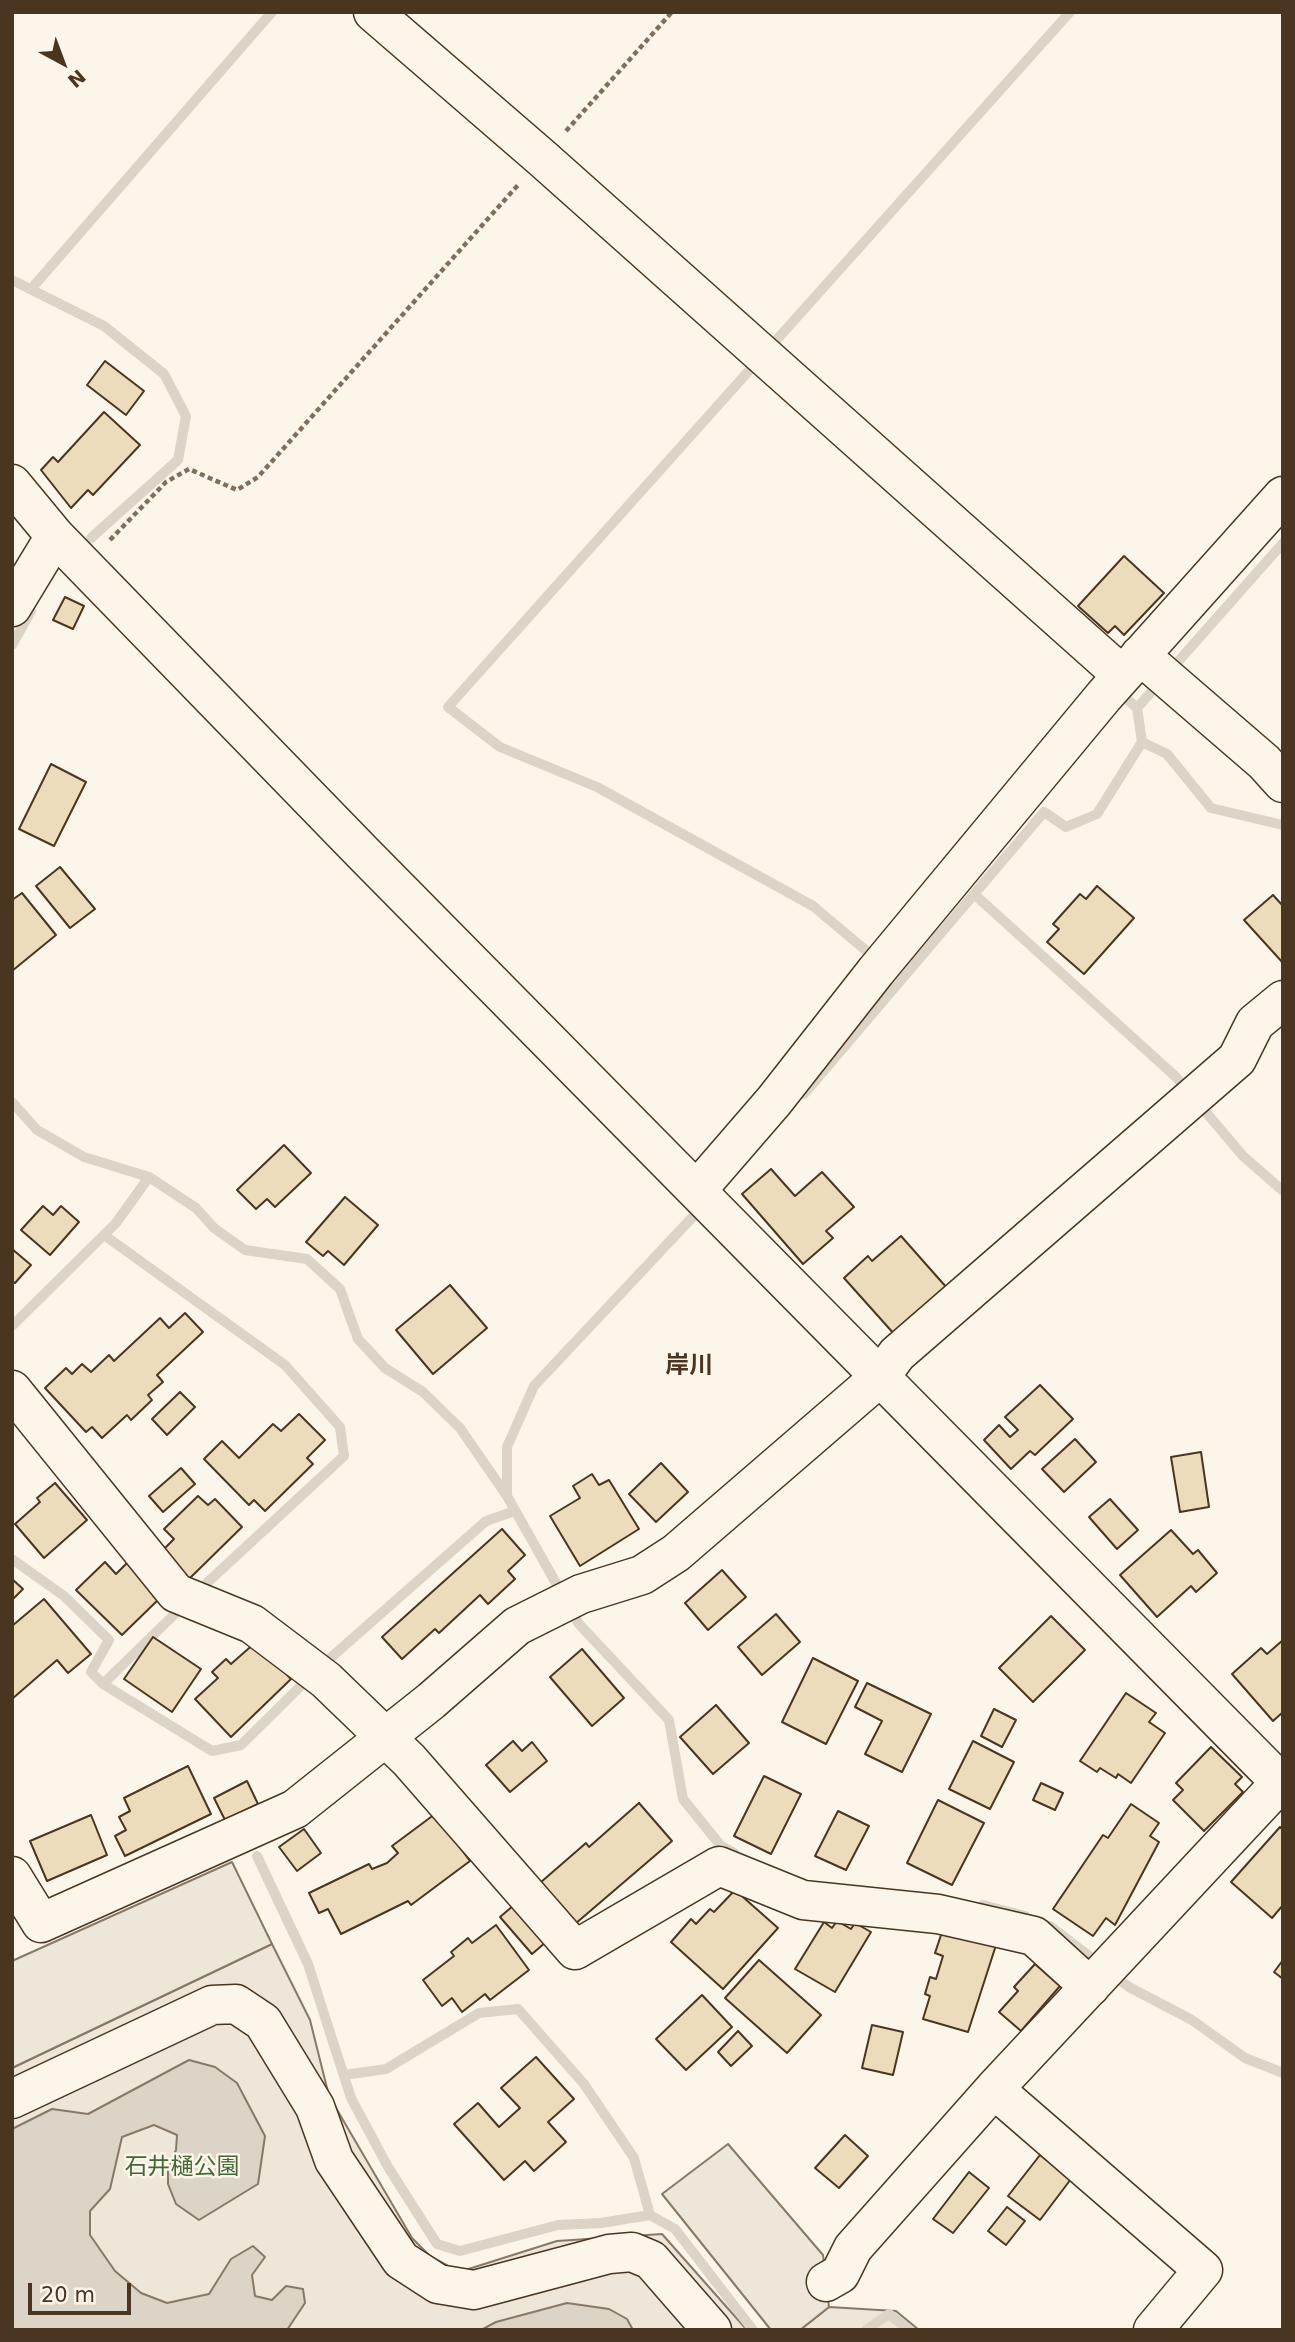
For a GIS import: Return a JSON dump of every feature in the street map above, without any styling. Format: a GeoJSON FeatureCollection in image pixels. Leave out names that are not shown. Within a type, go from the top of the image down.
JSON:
{"type":"FeatureCollection","features":[{"type":"Feature","properties":{"kind":"street"},"geometry":{"type":"LineString","coordinates":[[373,12],[531,170],[763,355],[1139,675],[1264,762],[1283,782]]}},
{"type":"Feature","properties":{"kind":"street"},"geometry":{"type":"LineString","coordinates":[[12,484],[55,536],[1282,1784],[994,2088],[853,2249],[840,2274],[826,2282]]}},
{"type":"Feature","properties":{"kind":"street"},"geometry":{"type":"LineString","coordinates":[[707,1200],[774,1101],[883,962],[1139,675],[1283,496]]}},
{"type":"Feature","properties":{"kind":"street"},"geometry":{"type":"LineString","coordinates":[[12,607],[55,536]]}},
{"type":"Feature","properties":{"kind":"street"},"geometry":{"type":"LineString","coordinates":[[12,1876],[27,1931],[295,1809],[517,1626],[569,1599],[642,1575],[676,1553],[880,1377],[897,1354],[1237,1059],[1255,1023],[1283,1000]]}},
{"type":"Feature","properties":{"kind":"street"},"geometry":{"type":"LineString","coordinates":[[12,1390],[176,1593],[252,1624],[316,1673],[409,1760],[575,1950],[719,1866],[803,1900],[938,1914],[1034,1936],[1090,1987]]}},
{"type":"Feature","properties":{"kind":"street"},"geometry":{"type":"LineString","coordinates":[[12,2099],[212,2005],[236,2004],[263,2022],[314,2107],[334,2160],[401,2260],[438,2284],[474,2290],[609,2254],[632,2252],[651,2260],[712,2330]]}},
{"type":"Feature","properties":{"kind":"street"},"geometry":{"type":"LineString","coordinates":[[994,2088],[1203,2270],[1153,2330]]}},
{"type":"Feature","properties":{"kind":"path"},"geometry":{"type":"LineString","coordinates":[[85,566],[166,482],[189,469],[237,490],[258,477],[672,12]]}},
{"type":"Feature","properties":{"kind":"green space","name":"石井樋公園"},"geometry":{"type":"Polygon","coordinates":[[[272,1944],[310,2020],[329,2096],[412,2238],[430,2256],[459,2272],[557,2241],[662,2234],[747,2330],[12,2330],[12,2068],[272,1944]]]}},
{"type":"Feature","properties":{"kind":"green space"},"geometry":{"type":"Polygon","coordinates":[[[829,2307],[896,2311],[919,2330],[800,2330],[829,2307]]]}},
{"type":"Feature","properties":{"kind":"shaded area"},"geometry":{"type":"Polygon","coordinates":[[[232,1862],[272,1944],[12,2068],[12,1961],[232,1862]]]}},
{"type":"Feature","properties":{"kind":"shaded area"},"geometry":{"type":"Polygon","coordinates":[[[189,2060],[215,2067],[237,2083],[265,2136],[258,2184],[199,2220],[176,2204],[168,2184],[168,2169],[176,2150],[177,2135],[154,2125],[122,2137],[110,2189],[90,2211],[90,2235],[115,2271],[141,2293],[167,2303],[209,2294],[231,2259],[253,2246],[265,2257],[252,2275],[255,2296],[272,2300],[286,2286],[303,2289],[305,2303],[287,2330],[12,2330],[12,2129],[52,2109],[88,2114],[189,2060]]]}},
{"type":"Feature","properties":{"kind":"shaded area"},"geometry":{"type":"Polygon","coordinates":[[[728,2144],[823,2255],[829,2307],[800,2330],[771,2330],[662,2194],[728,2144]]]}},
{"type":"Feature","properties":{"kind":"shaded area"},"geometry":{"type":"Polygon","coordinates":[[[567,2303],[609,2309],[627,2319],[633,2330],[481,2330],[496,2322],[567,2303]]]}},
{"type":"Feature","properties":{"kind":"building"},"geometry":{"type":"Polygon","coordinates":[[[105,361],[144,391],[126,415],[87,385],[105,361]]]}},
{"type":"Feature","properties":{"kind":"building"},"geometry":{"type":"Polygon","coordinates":[[[104,412],[140,445],[93,495],[88,490],[71,508],[41,470],[53,457],[58,462],[104,412]]]}},
{"type":"Feature","properties":{"kind":"building"},"geometry":{"type":"Polygon","coordinates":[[[1124,556],[1164,593],[1124,635],[1115,626],[1108,633],[1078,606],[1124,556]]]}},
{"type":"Feature","properties":{"kind":"building"},"geometry":{"type":"Polygon","coordinates":[[[65,597],[84,606],[73,629],[53,620],[65,597]]]}},
{"type":"Feature","properties":{"kind":"building"},"geometry":{"type":"Polygon","coordinates":[[[51,764],[86,782],[54,846],[19,829],[51,764]]]}},
{"type":"Feature","properties":{"kind":"building"},"geometry":{"type":"Polygon","coordinates":[[[60,867],[95,909],[70,928],[36,886],[60,867]]]}},
{"type":"Feature","properties":{"kind":"building"},"geometry":{"type":"Polygon","coordinates":[[[1097,886],[1134,918],[1084,974],[1047,942],[1059,929],[1053,924],[1080,894],[1086,899],[1097,886]]]}},
{"type":"Feature","properties":{"kind":"building"},"geometry":{"type":"Polygon","coordinates":[[[22,893],[56,935],[12,971],[12,900],[22,893]]]}},
{"type":"Feature","properties":{"kind":"building"},"geometry":{"type":"Polygon","coordinates":[[[1273,895],[1283,906],[1283,963],[1244,920],[1273,895]]]}},
{"type":"Feature","properties":{"kind":"building"},"geometry":{"type":"Polygon","coordinates":[[[284,1145],[311,1173],[275,1207],[267,1199],[256,1209],[237,1190],[284,1145]]]}},
{"type":"Feature","properties":{"kind":"building"},"geometry":{"type":"Polygon","coordinates":[[[771,1169],[795,1196],[822,1172],[854,1207],[826,1231],[833,1238],[803,1264],[742,1194],[771,1169]]]}},
{"type":"Feature","properties":{"kind":"building"},"geometry":{"type":"Polygon","coordinates":[[[345,1197],[378,1225],[344,1265],[328,1251],[323,1256],[306,1242],[345,1197]]]}},
{"type":"Feature","properties":{"kind":"building"},"geometry":{"type":"Polygon","coordinates":[[[43,1206],[53,1215],[61,1206],[79,1222],[50,1255],[21,1230],[43,1206]]]}},
{"type":"Feature","properties":{"kind":"building"},"geometry":{"type":"Polygon","coordinates":[[[901,1236],[947,1288],[895,1335],[844,1278],[868,1256],[872,1261],[901,1236]]]}},
{"type":"Feature","properties":{"kind":"building"},"geometry":{"type":"Polygon","coordinates":[[[12,1249],[31,1265],[15,1283],[12,1281],[12,1249]]]}},
{"type":"Feature","properties":{"kind":"building"},"geometry":{"type":"Polygon","coordinates":[[[450,1285],[487,1328],[433,1374],[396,1330],[450,1285]]]}},
{"type":"Feature","properties":{"kind":"building"},"geometry":{"type":"Polygon","coordinates":[[[185,1313],[203,1332],[157,1375],[163,1382],[148,1395],[152,1400],[131,1420],[127,1415],[102,1438],[92,1427],[86,1432],[45,1388],[66,1368],[72,1374],[82,1364],[91,1372],[109,1355],[114,1361],[160,1318],[169,1328],[185,1313]]]}},
{"type":"Feature","properties":{"kind":"building"},"geometry":{"type":"Polygon","coordinates":[[[1040,1385],[1073,1419],[1035,1455],[1030,1451],[1011,1469],[984,1440],[999,1425],[1010,1437],[1018,1430],[1005,1417],[1040,1385]]]}},
{"type":"Feature","properties":{"kind":"building"},"geometry":{"type":"Polygon","coordinates":[[[180,1392],[195,1407],[167,1435],[152,1419],[180,1392]]]}},
{"type":"Feature","properties":{"kind":"building"},"geometry":{"type":"Polygon","coordinates":[[[299,1414],[325,1440],[307,1458],[313,1464],[265,1511],[254,1500],[249,1505],[204,1459],[222,1441],[239,1458],[273,1424],[281,1431],[299,1414]]]}},
{"type":"Feature","properties":{"kind":"building"},"geometry":{"type":"Polygon","coordinates":[[[1075,1439],[1096,1462],[1064,1492],[1042,1469],[1075,1439]]]}},
{"type":"Feature","properties":{"kind":"building"},"geometry":{"type":"Polygon","coordinates":[[[1201,1452],[1209,1507],[1180,1512],[1171,1457],[1201,1452]]]}},
{"type":"Feature","properties":{"kind":"building"},"geometry":{"type":"Polygon","coordinates":[[[661,1463],[688,1492],[656,1522],[629,1494],[661,1463]]]}},
{"type":"Feature","properties":{"kind":"building"},"geometry":{"type":"Polygon","coordinates":[[[181,1468],[195,1484],[163,1512],[149,1496],[181,1468]]]}},
{"type":"Feature","properties":{"kind":"building"},"geometry":{"type":"Polygon","coordinates":[[[592,1474],[599,1485],[609,1480],[639,1529],[580,1566],[550,1516],[580,1498],[573,1486],[592,1474]]]}},
{"type":"Feature","properties":{"kind":"building"},"geometry":{"type":"Polygon","coordinates":[[[55,1483],[87,1520],[44,1558],[15,1524],[40,1502],[37,1498],[55,1483]]]}},
{"type":"Feature","properties":{"kind":"building"},"geometry":{"type":"Polygon","coordinates":[[[198,1496],[208,1505],[215,1499],[242,1527],[189,1579],[162,1551],[174,1539],[164,1529],[198,1496]]]}},
{"type":"Feature","properties":{"kind":"building"},"geometry":{"type":"Polygon","coordinates":[[[1110,1499],[1138,1530],[1117,1549],[1089,1517],[1110,1499]]]}},
{"type":"Feature","properties":{"kind":"building"},"geometry":{"type":"Polygon","coordinates":[[[502,1529],[525,1555],[508,1571],[515,1579],[488,1604],[480,1595],[439,1633],[435,1629],[402,1659],[382,1637],[502,1529]]]}},
{"type":"Feature","properties":{"kind":"building"},"geometry":{"type":"Polygon","coordinates":[[[1171,1530],[1193,1554],[1198,1550],[1217,1573],[1196,1592],[1191,1586],[1157,1617],[1120,1575],[1171,1530]]]}},
{"type":"Feature","properties":{"kind":"building"},"geometry":{"type":"Polygon","coordinates":[[[105,1562],[116,1574],[127,1563],[161,1597],[122,1635],[76,1590],[105,1562]]]}},
{"type":"Feature","properties":{"kind":"building"},"geometry":{"type":"Polygon","coordinates":[[[722,1570],[746,1597],[708,1630],[685,1603],[722,1570]]]}},
{"type":"Feature","properties":{"kind":"building"},"geometry":{"type":"Polygon","coordinates":[[[12,1579],[23,1589],[12,1600],[12,1579]]]}},
{"type":"Feature","properties":{"kind":"building"},"geometry":{"type":"Polygon","coordinates":[[[44,1599],[91,1654],[68,1673],[57,1660],[12,1699],[12,1626],[44,1599]]]}},
{"type":"Feature","properties":{"kind":"building"},"geometry":{"type":"Polygon","coordinates":[[[776,1614],[800,1642],[762,1675],[738,1647],[776,1614]]]}},
{"type":"Feature","properties":{"kind":"building"},"geometry":{"type":"Polygon","coordinates":[[[1051,1616],[1085,1650],[1033,1702],[999,1668],[1051,1616]]]}},
{"type":"Feature","properties":{"kind":"building"},"geometry":{"type":"Polygon","coordinates":[[[153,1637],[201,1669],[172,1712],[124,1679],[153,1637]]]}},
{"type":"Feature","properties":{"kind":"building"},"geometry":{"type":"Polygon","coordinates":[[[1283,1640],[1283,1712],[1273,1721],[1232,1674],[1261,1648],[1267,1654],[1283,1640]]]}},
{"type":"Feature","properties":{"kind":"building"},"geometry":{"type":"Polygon","coordinates":[[[256,1642],[291,1679],[231,1737],[195,1699],[218,1678],[212,1672],[226,1659],[231,1664],[256,1642]]]}},
{"type":"Feature","properties":{"kind":"building"},"geometry":{"type":"Polygon","coordinates":[[[582,1649],[624,1698],[592,1726],[550,1677],[582,1649]]]}},
{"type":"Feature","properties":{"kind":"building"},"geometry":{"type":"Polygon","coordinates":[[[813,1658],[858,1681],[826,1744],[782,1722],[813,1658]]]}},
{"type":"Feature","properties":{"kind":"building"},"geometry":{"type":"Polygon","coordinates":[[[867,1683],[931,1714],[902,1772],[865,1754],[882,1721],[855,1707],[867,1683]]]}},
{"type":"Feature","properties":{"kind":"building"},"geometry":{"type":"Polygon","coordinates":[[[1126,1693],[1156,1713],[1149,1722],[1165,1733],[1131,1783],[1118,1774],[1116,1778],[1100,1768],[1097,1772],[1080,1761],[1126,1693]]]}},
{"type":"Feature","properties":{"kind":"building"},"geometry":{"type":"Polygon","coordinates":[[[716,1705],[749,1743],[713,1774],[680,1737],[716,1705]]]}},
{"type":"Feature","properties":{"kind":"building"},"geometry":{"type":"Polygon","coordinates":[[[994,1709],[1016,1720],[1002,1747],[981,1736],[994,1709]]]}},
{"type":"Feature","properties":{"kind":"building"},"geometry":{"type":"Polygon","coordinates":[[[513,1741],[522,1751],[532,1742],[547,1761],[510,1792],[486,1765],[513,1741]]]}},
{"type":"Feature","properties":{"kind":"building"},"geometry":{"type":"Polygon","coordinates":[[[973,1741],[1014,1762],[990,1809],[949,1789],[973,1741]]]}},
{"type":"Feature","properties":{"kind":"building"},"geometry":{"type":"Polygon","coordinates":[[[1211,1747],[1242,1777],[1235,1784],[1243,1792],[1204,1831],[1173,1800],[1183,1790],[1176,1783],[1211,1747]]]}},
{"type":"Feature","properties":{"kind":"building"},"geometry":{"type":"Polygon","coordinates":[[[188,1766],[211,1814],[125,1856],[115,1836],[126,1830],[119,1817],[130,1811],[124,1798],[188,1766]]]}},
{"type":"Feature","properties":{"kind":"building"},"geometry":{"type":"Polygon","coordinates":[[[764,1776],[801,1794],[771,1854],[734,1836],[764,1776]]]}},
{"type":"Feature","properties":{"kind":"building"},"geometry":{"type":"Polygon","coordinates":[[[247,1781],[258,1804],[225,1820],[214,1798],[247,1781]]]}},
{"type":"Feature","properties":{"kind":"building"},"geometry":{"type":"Polygon","coordinates":[[[1041,1783],[1063,1793],[1055,1810],[1033,1800],[1041,1783]]]}},
{"type":"Feature","properties":{"kind":"building"},"geometry":{"type":"Polygon","coordinates":[[[938,1800],[984,1823],[952,1885],[907,1863],[938,1800]]]}},
{"type":"Feature","properties":{"kind":"building"},"geometry":{"type":"Polygon","coordinates":[[[639,1803],[672,1841],[568,1930],[533,1889],[586,1843],[589,1847],[639,1803]]]}},
{"type":"Feature","properties":{"kind":"building"},"geometry":{"type":"Polygon","coordinates":[[[1131,1804],[1159,1823],[1150,1836],[1159,1842],[1115,1925],[1106,1918],[1093,1936],[1053,1909],[1103,1835],[1108,1838],[1131,1804]]]}},
{"type":"Feature","properties":{"kind":"building"},"geometry":{"type":"Polygon","coordinates":[[[838,1811],[869,1826],[846,1870],[815,1856],[838,1811]]]}},
{"type":"Feature","properties":{"kind":"building"},"geometry":{"type":"Polygon","coordinates":[[[435,1814],[470,1861],[411,1905],[408,1901],[341,1934],[328,1909],[319,1913],[309,1893],[369,1864],[372,1869],[387,1863],[398,1853],[392,1846],[435,1814]]]}},
{"type":"Feature","properties":{"kind":"building"},"geometry":{"type":"Polygon","coordinates":[[[91,1815],[107,1855],[47,1881],[30,1841],[91,1815]]]}},
{"type":"Feature","properties":{"kind":"building"},"geometry":{"type":"Polygon","coordinates":[[[1280,1827],[1283,1830],[1283,1905],[1272,1918],[1231,1882],[1280,1827]]]}},
{"type":"Feature","properties":{"kind":"building"},"geometry":{"type":"Polygon","coordinates":[[[304,1829],[321,1853],[297,1871],[279,1847],[304,1829]]]}},
{"type":"Feature","properties":{"kind":"building"},"geometry":{"type":"Polygon","coordinates":[[[735,1890],[778,1928],[723,1989],[671,1942],[691,1919],[696,1924],[710,1909],[714,1912],[735,1890]]]}},
{"type":"Feature","properties":{"kind":"building"},"geometry":{"type":"Polygon","coordinates":[[[514,1905],[546,1942],[532,1954],[500,1917],[514,1905]]]}},
{"type":"Feature","properties":{"kind":"building"},"geometry":{"type":"Polygon","coordinates":[[[837,1921],[851,1929],[855,1923],[871,1932],[835,1992],[795,1969],[824,1922],[832,1928],[837,1921]]]}},
{"type":"Feature","properties":{"kind":"building"},"geometry":{"type":"Polygon","coordinates":[[[496,1925],[529,1970],[490,2000],[485,1994],[462,2012],[452,1998],[442,2006],[423,1980],[454,1956],[451,1952],[468,1938],[472,1943],[496,1925]]]}},
{"type":"Feature","properties":{"kind":"building"},"geometry":{"type":"Polygon","coordinates":[[[944,1926],[997,1942],[968,2032],[923,2019],[930,1996],[925,1994],[930,1977],[936,1979],[943,1956],[935,1953],[944,1926]]]}},
{"type":"Feature","properties":{"kind":"building"},"geometry":{"type":"Polygon","coordinates":[[[759,1960],[821,2015],[787,2053],[725,1998],[759,1960]]]}},
{"type":"Feature","properties":{"kind":"building"},"geometry":{"type":"Polygon","coordinates":[[[1283,1960],[1283,1979],[1274,1972],[1283,1960]]]}},
{"type":"Feature","properties":{"kind":"building"},"geometry":{"type":"Polygon","coordinates":[[[1035,1964],[1060,1986],[1021,2031],[999,2012],[1018,1991],[1014,1987],[1035,1964]]]}},
{"type":"Feature","properties":{"kind":"building"},"geometry":{"type":"Polygon","coordinates":[[[702,1995],[732,2027],[686,2070],[656,2039],[702,1995]]]}},
{"type":"Feature","properties":{"kind":"building"},"geometry":{"type":"Polygon","coordinates":[[[872,2025],[903,2032],[893,2075],[862,2068],[872,2025]]]}},
{"type":"Feature","properties":{"kind":"building"},"geometry":{"type":"Polygon","coordinates":[[[738,2031],[752,2046],[731,2066],[718,2052],[738,2031]]]}},
{"type":"Feature","properties":{"kind":"building"},"geometry":{"type":"Polygon","coordinates":[[[536,2057],[574,2099],[548,2122],[566,2142],[534,2171],[525,2161],[504,2180],[454,2124],[478,2103],[499,2127],[520,2108],[501,2088],[536,2057]]]}},
{"type":"Feature","properties":{"kind":"building"},"geometry":{"type":"Polygon","coordinates":[[[845,2135],[868,2156],[839,2188],[815,2168],[845,2135]]]}},
{"type":"Feature","properties":{"kind":"building"},"geometry":{"type":"Polygon","coordinates":[[[1040,2155],[1071,2179],[1040,2220],[1008,2196],[1040,2155]]]}},
{"type":"Feature","properties":{"kind":"building"},"geometry":{"type":"Polygon","coordinates":[[[969,2172],[989,2188],[953,2233],[933,2219],[969,2172]]]}},
{"type":"Feature","properties":{"kind":"building"},"geometry":{"type":"Polygon","coordinates":[[[1007,2207],[1025,2221],[1006,2245],[988,2231],[1007,2207]]]}},
{"type":"Feature","properties":{"kind":"waterway"},"geometry":{"type":"LineString","coordinates":[[32,288],[272,12]]}},
{"type":"Feature","properties":{"kind":"waterway"},"geometry":{"type":"LineString","coordinates":[[901,980],[813,906],[597,787],[500,747],[448,707],[1070,12]]}},
{"type":"Feature","properties":{"kind":"waterway"},"geometry":{"type":"LineString","coordinates":[[12,280],[104,326],[164,374],[186,416],[178,460],[91,538]]}},
{"type":"Feature","properties":{"kind":"waterway"},"geometry":{"type":"LineString","coordinates":[[1137,708],[1283,543]]}},
{"type":"Feature","properties":{"kind":"waterway"},"geometry":{"type":"LineString","coordinates":[[12,645],[31,611]]}},
{"type":"Feature","properties":{"kind":"waterway"},"geometry":{"type":"LineString","coordinates":[[1118,691],[1137,708],[1142,742],[1167,754],[1211,808],[1283,825]]}},
{"type":"Feature","properties":{"kind":"waterway"},"geometry":{"type":"LineString","coordinates":[[804,1094],[1044,812],[1066,827],[1097,814],[1142,742]]}},
{"type":"Feature","properties":{"kind":"waterway"},"geometry":{"type":"LineString","coordinates":[[974,894],[1176,1077],[1243,1156],[1283,1191]]}},
{"type":"Feature","properties":{"kind":"waterway"},"geometry":{"type":"LineString","coordinates":[[12,1102],[37,1130],[84,1157],[149,1177],[196,1208],[214,1228],[245,1250],[307,1259],[340,1289],[358,1339],[385,1368],[423,1392],[460,1428],[507,1496],[579,1624],[669,1720],[683,1799],[721,1846],[734,1853]]}},
{"type":"Feature","properties":{"kind":"waterway"},"geometry":{"type":"LineString","coordinates":[[12,1326],[116,1223],[149,1177]]}},
{"type":"Feature","properties":{"kind":"waterway"},"geometry":{"type":"LineString","coordinates":[[507,1496],[507,1447],[534,1386],[702,1207]]}},
{"type":"Feature","properties":{"kind":"waterway"},"geometry":{"type":"LineString","coordinates":[[104,1235],[285,1365],[340,1427],[344,1456],[195,1594]]}},
{"type":"Feature","properties":{"kind":"waterway"},"geometry":{"type":"LineString","coordinates":[[12,1559],[64,1596],[109,1640],[91,1672],[103,1684],[212,1751],[241,1745],[319,1668],[486,1521],[515,1511]]}},
{"type":"Feature","properties":{"kind":"waterway"},"geometry":{"type":"LineString","coordinates":[[103,1684],[184,1605]]}},
{"type":"Feature","properties":{"kind":"waterway"},"geometry":{"type":"LineString","coordinates":[[257,1856],[308,1964],[351,2098],[388,2167],[437,2244],[460,2251],[558,2225],[601,2223],[650,2215],[675,2229],[753,2330]]}},
{"type":"Feature","properties":{"kind":"waterway"},"geometry":{"type":"LineString","coordinates":[[983,1905],[1025,1916]]}},
{"type":"Feature","properties":{"kind":"waterway"},"geometry":{"type":"LineString","coordinates":[[1050,1926],[1129,1987],[1192,2020],[1245,2058],[1283,2073]]}},
{"type":"Feature","properties":{"kind":"waterway"},"geometry":{"type":"LineString","coordinates":[[344,2075],[386,2069],[479,2013],[518,2009],[584,2084],[634,2158],[650,2215]]}},
{"type":"Feature","properties":{"kind":"waterway"},"geometry":{"type":"LineString","coordinates":[[866,2330],[889,2314],[909,2330]]}},
{"type":"Feature","properties":{"kind":"district","name":"岸川"},"geometry":{"type":"Point","coordinates":[689,1367]}}]}
